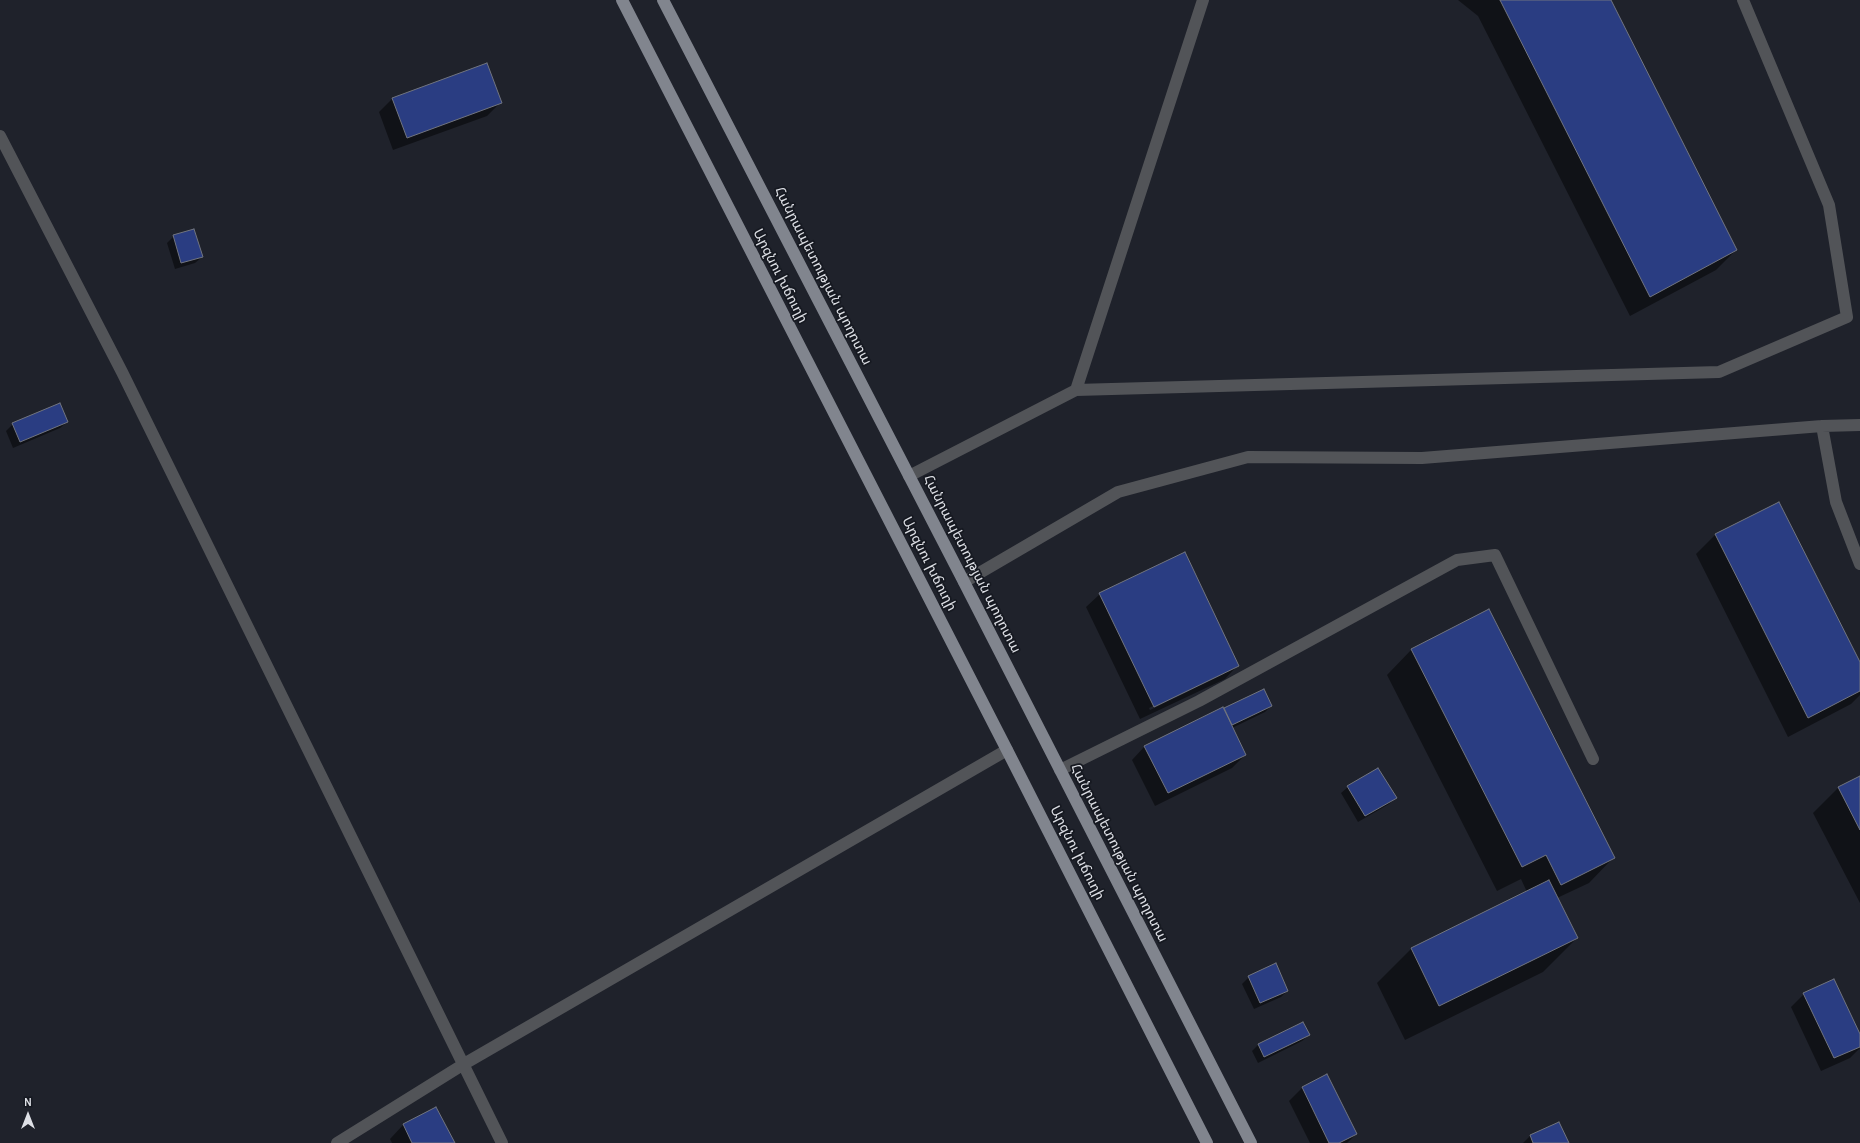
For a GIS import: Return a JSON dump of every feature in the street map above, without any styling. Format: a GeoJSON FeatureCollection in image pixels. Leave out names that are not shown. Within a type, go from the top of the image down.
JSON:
{"type":"FeatureCollection","features":[{"type":"Feature","properties":{"kind":"main road","name":"Արզնու խճուղի"},"geometry":{"type":"LineString","coordinates":[[622,0],[1008,750],[1207,1143]]}},
{"type":"Feature","properties":{"kind":"main road","name":"Հանրապետության պողոտա"},"geometry":{"type":"LineString","coordinates":[[663,0],[910,476],[1251,1143]]}},
{"type":"Feature","properties":{"kind":"street"},"geometry":{"type":"LineString","coordinates":[[1076,390],[1203,0]]}},
{"type":"Feature","properties":{"kind":"street"},"geometry":{"type":"LineString","coordinates":[[910,476],[1076,390],[1720,372],[1847,317],[1829,205],[1743,0]]}},
{"type":"Feature","properties":{"kind":"street"},"geometry":{"type":"LineString","coordinates":[[0,136],[122,372],[502,1143]]}},
{"type":"Feature","properties":{"kind":"street"},"geometry":{"type":"LineString","coordinates":[[964,582],[1118,492],[1248,457],[1422,458],[1822,426],[1860,425]]}},
{"type":"Feature","properties":{"kind":"street"},"geometry":{"type":"LineString","coordinates":[[1822,426],[1836,502],[1860,564]]}},
{"type":"Feature","properties":{"kind":"street"},"geometry":{"type":"LineString","coordinates":[[1060,770],[1199,701],[1457,560],[1494,555],[1593,759]]}},
{"type":"Feature","properties":{"kind":"street"},"geometry":{"type":"LineString","coordinates":[[337,1143],[464,1064],[1008,750]]}},
{"type":"Feature","properties":{"kind":"building"},"geometry":{"type":"Polygon","coordinates":[[[1500,0],[1611,0],[1737,250],[1650,297],[1500,0]]]}},
{"type":"Feature","properties":{"kind":"building"},"geometry":{"type":"Polygon","coordinates":[[[487,63],[502,103],[407,138],[392,98],[487,63]]]}},
{"type":"Feature","properties":{"kind":"building"},"geometry":{"type":"Polygon","coordinates":[[[194,229],[203,257],[181,263],[173,235],[194,229]]]}},
{"type":"Feature","properties":{"kind":"building"},"geometry":{"type":"Polygon","coordinates":[[[60,403],[68,422],[20,442],[12,423],[60,403]]]}},
{"type":"Feature","properties":{"kind":"building"},"geometry":{"type":"Polygon","coordinates":[[[1779,502],[1860,662],[1860,691],[1808,718],[1715,534],[1779,502]]]}},
{"type":"Feature","properties":{"kind":"building"},"geometry":{"type":"Polygon","coordinates":[[[1185,552],[1239,666],[1154,707],[1099,593],[1185,552]]]}},
{"type":"Feature","properties":{"kind":"building"},"geometry":{"type":"Polygon","coordinates":[[[1489,609],[1615,858],[1561,885],[1546,855],[1522,867],[1411,649],[1489,609]]]}},
{"type":"Feature","properties":{"kind":"building"},"geometry":{"type":"Polygon","coordinates":[[[1264,689],[1272,706],[1232,725],[1224,708],[1264,689]]]}},
{"type":"Feature","properties":{"kind":"building"},"geometry":{"type":"Polygon","coordinates":[[[1223,707],[1246,755],[1168,793],[1144,746],[1223,707]]]}},
{"type":"Feature","properties":{"kind":"building"},"geometry":{"type":"Polygon","coordinates":[[[1378,768],[1397,798],[1365,816],[1347,786],[1378,768]]]}},
{"type":"Feature","properties":{"kind":"building"},"geometry":{"type":"Polygon","coordinates":[[[1860,776],[1860,830],[1838,787],[1860,776]]]}},
{"type":"Feature","properties":{"kind":"building"},"geometry":{"type":"Polygon","coordinates":[[[1549,880],[1578,938],[1439,1006],[1411,948],[1549,880]]]}},
{"type":"Feature","properties":{"kind":"building"},"geometry":{"type":"Polygon","coordinates":[[[1276,963],[1288,991],[1260,1003],[1248,976],[1276,963]]]}},
{"type":"Feature","properties":{"kind":"building"},"geometry":{"type":"Polygon","coordinates":[[[1834,979],[1860,1034],[1860,1047],[1834,1058],[1803,993],[1834,979]]]}},
{"type":"Feature","properties":{"kind":"building"},"geometry":{"type":"Polygon","coordinates":[[[1303,1022],[1310,1035],[1264,1057],[1258,1044],[1303,1022]]]}},
{"type":"Feature","properties":{"kind":"building"},"geometry":{"type":"Polygon","coordinates":[[[1327,1074],[1357,1134],[1339,1143],[1329,1143],[1302,1087],[1327,1074]]]}},
{"type":"Feature","properties":{"kind":"building"},"geometry":{"type":"Polygon","coordinates":[[[436,1107],[455,1143],[412,1143],[403,1124],[436,1107]]]}},
{"type":"Feature","properties":{"kind":"building"},"geometry":{"type":"Polygon","coordinates":[[[1559,1122],[1569,1143],[1533,1143],[1530,1135],[1559,1122]]]}}]}
